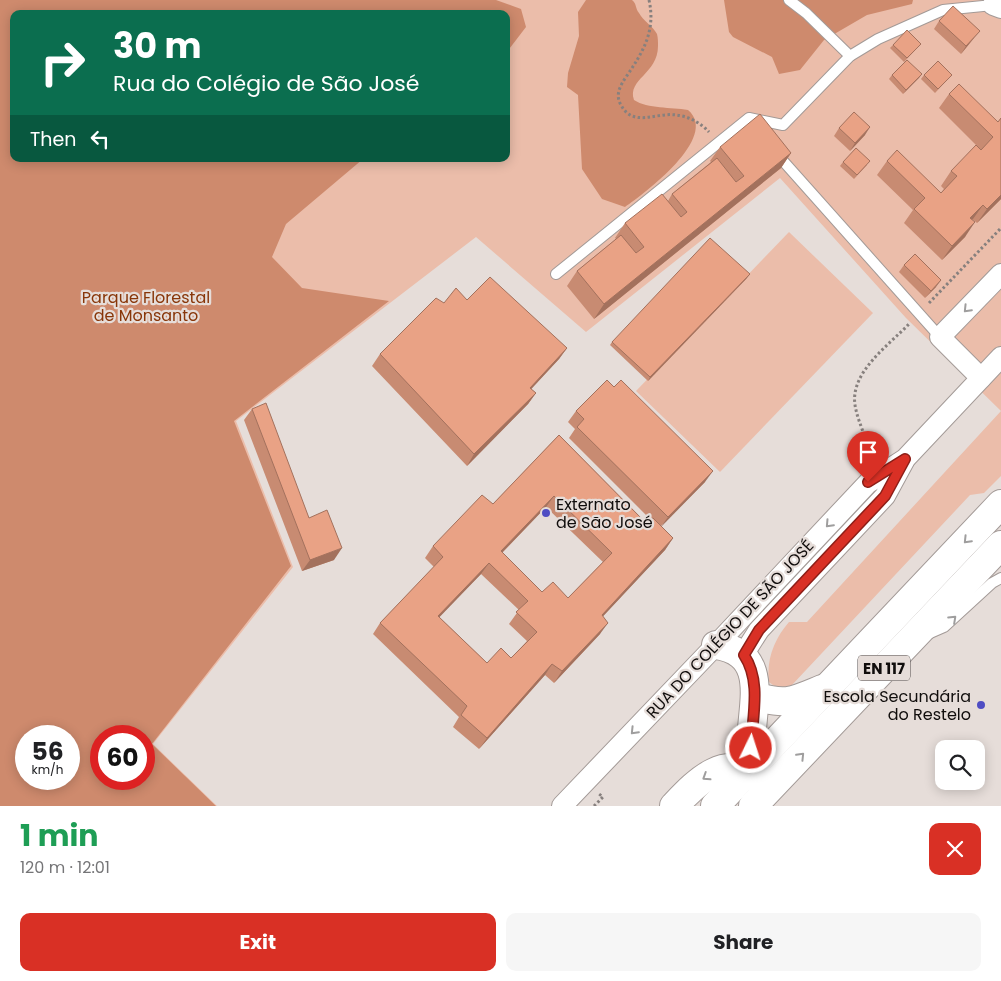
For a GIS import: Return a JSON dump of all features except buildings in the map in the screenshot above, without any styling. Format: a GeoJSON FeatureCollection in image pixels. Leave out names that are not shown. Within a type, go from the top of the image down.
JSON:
{"type":"FeatureCollection","features":[{"type":"Feature","properties":{"kind":"main road"},"geometry":{"type":"LineString","coordinates":[[715,806],[759,787],[828,686],[1001,504]]}},
{"type":"Feature","properties":{"kind":"main road","name":"EN 117"},"geometry":{"type":"LineString","coordinates":[[759,787],[910,640],[1001,545]]}},
{"type":"Feature","properties":{"kind":"main road"},"geometry":{"type":"LineString","coordinates":[[716,646],[730,648],[744,655],[752,667],[755,696],[751,748],[759,787]]}},
{"type":"Feature","properties":{"kind":"main road"},"geometry":{"type":"LineString","coordinates":[[755,696],[773,702],[792,702],[828,686]]}},
{"type":"Feature","properties":{"kind":"main road"},"geometry":{"type":"LineString","coordinates":[[674,806],[709,773],[721,769],[734,768],[759,787]]}},
{"type":"Feature","properties":{"kind":"street"},"geometry":{"type":"LineString","coordinates":[[981,378],[940,337],[1001,274]]}},
{"type":"Feature","properties":{"kind":"street","name":"RUA DO COLÉGIO DE SÃO JOSÉ"},"geometry":{"type":"LineString","coordinates":[[744,655],[759,630],[885,496],[905,459],[1001,357]]}},
{"type":"Feature","properties":{"kind":"street","name":"RUA DO COLÉGIO DE SÃO JOSÉ"},"geometry":{"type":"LineString","coordinates":[[562,806],[716,646],[868,482],[905,459]]}},
{"type":"Feature","properties":{"kind":"lane"},"geometry":{"type":"LineString","coordinates":[[789,0],[806,12],[850,56]]}},
{"type":"Feature","properties":{"kind":"lane"},"geometry":{"type":"LineString","coordinates":[[749,118],[783,126],[850,56],[878,39],[943,10],[995,4]]}},
{"type":"Feature","properties":{"kind":"lane"},"geometry":{"type":"LineString","coordinates":[[556,274],[721,143],[749,118]]}},
{"type":"Feature","properties":{"kind":"lane"},"geometry":{"type":"LineString","coordinates":[[749,118],[760,133]]}},
{"type":"Feature","properties":{"kind":"lane"},"geometry":{"type":"LineString","coordinates":[[771,148],[940,337]]}},
{"type":"Feature","properties":{"kind":"lane"},"geometry":{"type":"LineString","coordinates":[[910,640],[944,627],[992,582],[1001,578]]}},
{"type":"Feature","properties":{"kind":"path"},"geometry":{"type":"LineString","coordinates":[[650,0],[652,28],[646,44],[621,85],[618,95],[620,104],[626,113],[635,118],[676,114],[690,119],[704,126],[721,143]]}},
{"type":"Feature","properties":{"kind":"path"},"geometry":{"type":"LineString","coordinates":[[869,462],[869,447],[854,404],[856,385],[866,369],[1001,228]]}},
{"type":"Feature","properties":{"kind":"green space","name":"Parque Florestal de Monsanto"},"geometry":{"type":"Polygon","coordinates":[[[0,0],[1001,0],[1001,411],[906,318],[780,178],[586,332],[476,237],[236,421],[293,567],[155,741],[155,725],[90,725],[90,790],[155,790],[155,746],[217,806],[0,806],[0,0]]]}},
{"type":"Feature","properties":{"kind":"green space"},"geometry":{"type":"Polygon","coordinates":[[[0,0],[496,0],[521,9],[526,27],[510,48],[510,10],[10,10],[10,162],[359,162],[286,224],[272,257],[302,288],[389,301],[234,421],[291,566],[155,740],[155,725],[90,725],[90,790],[155,790],[155,747],[216,806],[0,806],[0,0]]]}},
{"type":"Feature","properties":{"kind":"green space"},"geometry":{"type":"Polygon","coordinates":[[[586,0],[632,0],[634,2],[641,16],[657,34],[658,44],[657,55],[653,63],[635,87],[633,93],[634,100],[646,105],[688,110],[695,121],[694,135],[687,149],[676,163],[648,190],[625,207],[602,199],[582,169],[578,95],[567,87],[568,73],[579,36],[578,12],[586,0]]]}},
{"type":"Feature","properties":{"kind":"green space"},"geometry":{"type":"Polygon","coordinates":[[[724,0],[913,0],[912,4],[867,15],[824,40],[800,70],[779,74],[772,57],[733,37],[729,32],[724,0]]]}},
{"type":"Feature","properties":{"kind":"green space"},"geometry":{"type":"Polygon","coordinates":[[[789,232],[873,313],[720,472],[636,391],[789,232]]]}},
{"type":"Feature","properties":{"kind":"green space"},"geometry":{"type":"Polygon","coordinates":[[[1001,411],[1001,476],[984,493],[970,495],[792,685],[780,688],[769,682],[770,657],[776,642],[789,622],[807,622],[1001,411]]]}},
{"type":"Feature","properties":{"kind":"place","name":"Externato de São José"},"geometry":{"type":"Point","coordinates":[546,513]}},
{"type":"Feature","properties":{"kind":"place","name":"Escola Secundária do Restelo"},"geometry":{"type":"Point","coordinates":[981,705]}},
{"type":"Feature","properties":{"kind":"route"},"geometry":{"type":"LineString","coordinates":[[751,748],[755,696],[752,667],[744,655],[759,630],[885,496],[905,459],[868,482]]}}]}
